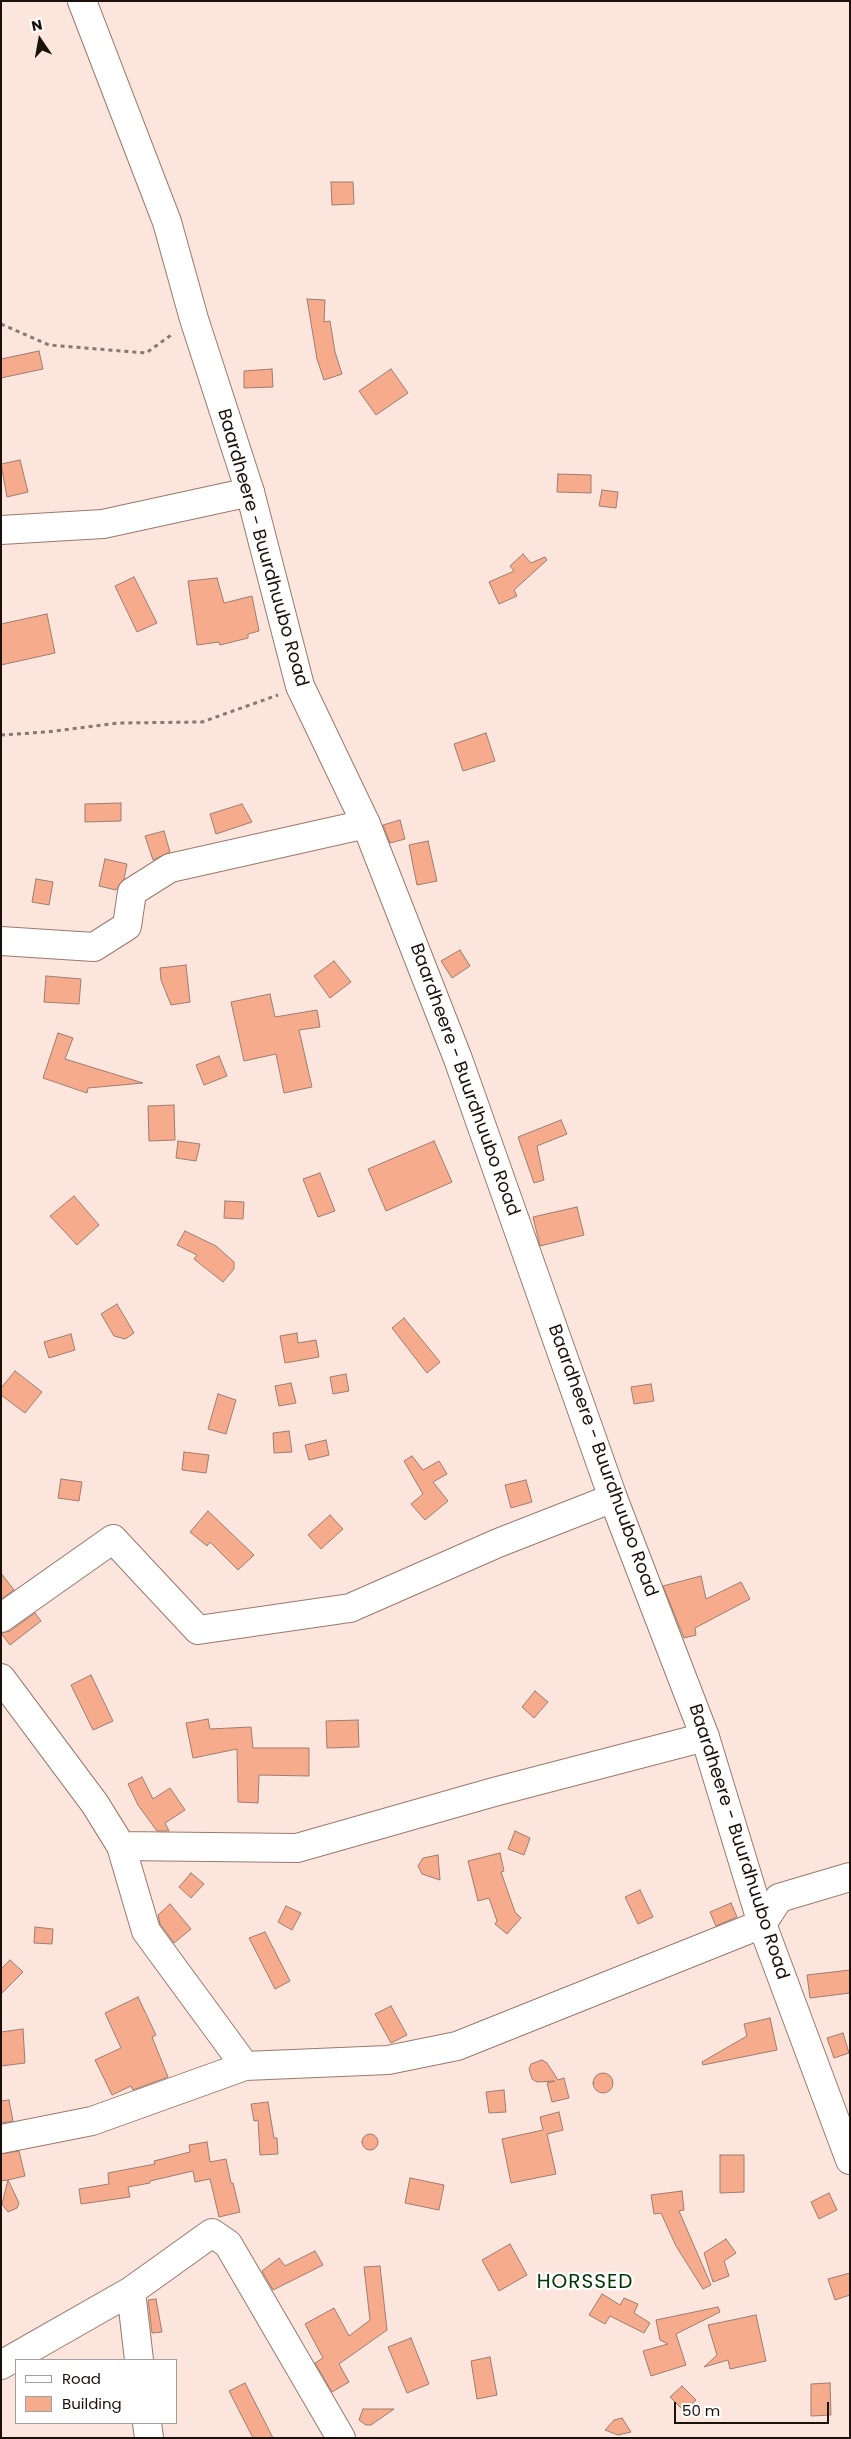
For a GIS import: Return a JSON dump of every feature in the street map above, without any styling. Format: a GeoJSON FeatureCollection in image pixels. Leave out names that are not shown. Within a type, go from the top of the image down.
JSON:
{"type":"FeatureCollection","features":[{"type":"Feature","properties":{"kind":"street","name":"Baardheere - Buurdhuubo Road"},"geometry":{"type":"LineString","coordinates":[[82,1],[167,222],[194,319],[250,492],[300,686],[366,824],[458,1059],[613,1498],[705,1736],[762,1924],[850,2160]]}},
{"type":"Feature","properties":{"kind":"street"},"geometry":{"type":"LineString","coordinates":[[1,530],[103,524],[250,492]]}},
{"type":"Feature","properties":{"kind":"street"},"geometry":{"type":"LineString","coordinates":[[1,941],[94,947],[127,926],[132,892],[170,868],[366,824]]}},
{"type":"Feature","properties":{"kind":"street"},"geometry":{"type":"LineString","coordinates":[[1,1618],[113,1539],[198,1630],[350,1608],[498,1543],[613,1498]]}},
{"type":"Feature","properties":{"kind":"street"},"geometry":{"type":"LineString","coordinates":[[1,1678],[95,1804],[122,1846],[146,1931],[245,2066]]}},
{"type":"Feature","properties":{"kind":"street"},"geometry":{"type":"LineString","coordinates":[[122,1846],[296,1848],[494,1792],[705,1736]]}},
{"type":"Feature","properties":{"kind":"street"},"geometry":{"type":"LineString","coordinates":[[1,2139],[92,2121],[245,2066],[388,2060],[457,2046],[762,1924],[779,1898],[850,1877]]}},
{"type":"Feature","properties":{"kind":"street"},"geometry":{"type":"LineString","coordinates":[[1,2365],[131,2291],[212,2233],[228,2244],[341,2438]]}},
{"type":"Feature","properties":{"kind":"street"},"geometry":{"type":"LineString","coordinates":[[131,2291],[139,2359]]}},
{"type":"Feature","properties":{"kind":"street"},"geometry":{"type":"LineString","coordinates":[[147,2424],[149,2438]]}},
{"type":"Feature","properties":{"kind":"path"},"geometry":{"type":"LineString","coordinates":[[1,324],[49,345],[146,353],[194,319]]}},
{"type":"Feature","properties":{"kind":"path"},"geometry":{"type":"LineString","coordinates":[[1,735],[46,732],[118,723],[202,722],[300,686]]}},
{"type":"Feature","properties":{"kind":"building"},"geometry":{"type":"Polygon","coordinates":[[[331,182],[353,182],[354,204],[332,205],[331,182]]]}},
{"type":"Feature","properties":{"kind":"building"},"geometry":{"type":"Polygon","coordinates":[[[307,299],[325,300],[324,322],[330,321],[335,352],[342,374],[324,380],[317,359],[307,299]]]}},
{"type":"Feature","properties":{"kind":"building"},"geometry":{"type":"Polygon","coordinates":[[[39,351],[43,369],[1,378],[1,359],[39,351]]]}},
{"type":"Feature","properties":{"kind":"building"},"geometry":{"type":"Polygon","coordinates":[[[272,369],[273,387],[244,388],[244,371],[272,369]]]}},
{"type":"Feature","properties":{"kind":"building"},"geometry":{"type":"Polygon","coordinates":[[[391,369],[408,393],[376,415],[359,391],[391,369]]]}},
{"type":"Feature","properties":{"kind":"building"},"geometry":{"type":"Polygon","coordinates":[[[20,460],[28,492],[7,497],[1,464],[20,460]]]}},
{"type":"Feature","properties":{"kind":"building"},"geometry":{"type":"Polygon","coordinates":[[[558,474],[591,475],[591,493],[557,492],[558,474]]]}},
{"type":"Feature","properties":{"kind":"building"},"geometry":{"type":"Polygon","coordinates":[[[602,490],[618,492],[616,508],[599,506],[602,490]]]}},
{"type":"Feature","properties":{"kind":"building"},"geometry":{"type":"Polygon","coordinates":[[[523,554],[531,563],[545,557],[547,560],[514,590],[517,596],[499,604],[489,582],[514,571],[510,566],[523,554]]]}},
{"type":"Feature","properties":{"kind":"building"},"geometry":{"type":"Polygon","coordinates":[[[134,577],[157,623],[137,632],[115,586],[134,577]]]}},
{"type":"Feature","properties":{"kind":"building"},"geometry":{"type":"Polygon","coordinates":[[[217,578],[224,603],[252,596],[259,631],[248,634],[248,638],[220,645],[219,642],[197,645],[188,581],[217,578]]]}},
{"type":"Feature","properties":{"kind":"building"},"geometry":{"type":"Polygon","coordinates":[[[47,614],[55,653],[1,665],[1,624],[47,614]]]}},
{"type":"Feature","properties":{"kind":"building"},"geometry":{"type":"Polygon","coordinates":[[[486,733],[495,761],[463,771],[454,744],[486,733]]]}},
{"type":"Feature","properties":{"kind":"building"},"geometry":{"type":"Polygon","coordinates":[[[121,803],[121,821],[85,822],[85,804],[121,803]]]}},
{"type":"Feature","properties":{"kind":"building"},"geometry":{"type":"Polygon","coordinates":[[[242,804],[252,822],[216,834],[210,814],[242,804]]]}},
{"type":"Feature","properties":{"kind":"building"},"geometry":{"type":"Polygon","coordinates":[[[400,820],[405,839],[390,843],[383,825],[400,820]]]}},
{"type":"Feature","properties":{"kind":"building"},"geometry":{"type":"Polygon","coordinates":[[[164,831],[170,852],[153,860],[145,836],[164,831]]]}},
{"type":"Feature","properties":{"kind":"building"},"geometry":{"type":"Polygon","coordinates":[[[428,841],[437,881],[417,885],[409,845],[428,841]]]}},
{"type":"Feature","properties":{"kind":"building"},"geometry":{"type":"Polygon","coordinates":[[[105,859],[127,864],[124,879],[116,890],[99,886],[105,859]]]}},
{"type":"Feature","properties":{"kind":"building"},"geometry":{"type":"Polygon","coordinates":[[[36,879],[53,882],[49,905],[32,902],[36,879]]]}},
{"type":"Feature","properties":{"kind":"building"},"geometry":{"type":"Polygon","coordinates":[[[460,950],[470,966],[452,978],[441,961],[460,950]]]}},
{"type":"Feature","properties":{"kind":"building"},"geometry":{"type":"Polygon","coordinates":[[[334,961],[351,982],[330,998],[314,976],[334,961]]]}},
{"type":"Feature","properties":{"kind":"building"},"geometry":{"type":"Polygon","coordinates":[[[186,965],[190,1002],[171,1005],[161,980],[160,968],[186,965]]]}},
{"type":"Feature","properties":{"kind":"building"},"geometry":{"type":"Polygon","coordinates":[[[46,976],[81,979],[79,1004],[44,1002],[46,976]]]}},
{"type":"Feature","properties":{"kind":"building"},"geometry":{"type":"Polygon","coordinates":[[[270,994],[275,1017],[317,1010],[320,1027],[299,1030],[312,1087],[284,1093],[276,1054],[244,1061],[231,1002],[270,994]]]}},
{"type":"Feature","properties":{"kind":"building"},"geometry":{"type":"Polygon","coordinates":[[[58,1033],[73,1038],[65,1059],[143,1083],[88,1088],[87,1093],[43,1078],[58,1033]]]}},
{"type":"Feature","properties":{"kind":"building"},"geometry":{"type":"Polygon","coordinates":[[[219,1056],[227,1076],[204,1085],[196,1065],[219,1056]]]}},
{"type":"Feature","properties":{"kind":"building"},"geometry":{"type":"Polygon","coordinates":[[[174,1105],[175,1140],[149,1141],[148,1106],[174,1105]]]}},
{"type":"Feature","properties":{"kind":"building"},"geometry":{"type":"Polygon","coordinates":[[[561,1120],[567,1134],[537,1146],[544,1180],[534,1183],[518,1137],[561,1120]]]}},
{"type":"Feature","properties":{"kind":"building"},"geometry":{"type":"Polygon","coordinates":[[[178,1141],[200,1144],[196,1161],[176,1158],[178,1141]]]}},
{"type":"Feature","properties":{"kind":"building"},"geometry":{"type":"Polygon","coordinates":[[[434,1141],[452,1182],[386,1211],[368,1169],[434,1141]]]}},
{"type":"Feature","properties":{"kind":"building"},"geometry":{"type":"Polygon","coordinates":[[[320,1173],[335,1211],[318,1217],[303,1179],[320,1173]]]}},
{"type":"Feature","properties":{"kind":"building"},"geometry":{"type":"Polygon","coordinates":[[[74,1196],[99,1225],[77,1245],[50,1216],[74,1196]]]}},
{"type":"Feature","properties":{"kind":"building"},"geometry":{"type":"Polygon","coordinates":[[[225,1201],[244,1202],[243,1219],[224,1218],[225,1201]]]}},
{"type":"Feature","properties":{"kind":"building"},"geometry":{"type":"Polygon","coordinates":[[[577,1207],[584,1235],[540,1246],[533,1217],[577,1207]]]}},
{"type":"Feature","properties":{"kind":"building"},"geometry":{"type":"Polygon","coordinates":[[[185,1231],[216,1246],[234,1262],[234,1269],[223,1282],[194,1259],[197,1255],[177,1245],[185,1231]]]}},
{"type":"Feature","properties":{"kind":"building"},"geometry":{"type":"Polygon","coordinates":[[[117,1304],[134,1333],[125,1339],[114,1336],[101,1314],[117,1304]]]}},
{"type":"Feature","properties":{"kind":"building"},"geometry":{"type":"Polygon","coordinates":[[[404,1318],[440,1362],[427,1373],[392,1328],[404,1318]]]}},
{"type":"Feature","properties":{"kind":"building"},"geometry":{"type":"Polygon","coordinates":[[[297,1333],[298,1343],[316,1340],[319,1357],[285,1363],[280,1336],[297,1333]]]}},
{"type":"Feature","properties":{"kind":"building"},"geometry":{"type":"Polygon","coordinates":[[[71,1334],[75,1350],[49,1358],[44,1342],[71,1334]]]}},
{"type":"Feature","properties":{"kind":"building"},"geometry":{"type":"Polygon","coordinates":[[[15,1371],[42,1392],[25,1413],[1,1395],[1,1388],[15,1371]]]}},
{"type":"Feature","properties":{"kind":"building"},"geometry":{"type":"Polygon","coordinates":[[[346,1374],[349,1391],[333,1394],[330,1377],[346,1374]]]}},
{"type":"Feature","properties":{"kind":"building"},"geometry":{"type":"Polygon","coordinates":[[[291,1383],[296,1403],[279,1406],[275,1386],[291,1383]]]}},
{"type":"Feature","properties":{"kind":"building"},"geometry":{"type":"Polygon","coordinates":[[[651,1384],[654,1401],[634,1404],[631,1387],[651,1384]]]}},
{"type":"Feature","properties":{"kind":"building"},"geometry":{"type":"Polygon","coordinates":[[[218,1394],[236,1400],[226,1434],[208,1429],[218,1394]]]}},
{"type":"Feature","properties":{"kind":"building"},"geometry":{"type":"Polygon","coordinates":[[[289,1431],[292,1452],[274,1453],[273,1433],[289,1431]]]}},
{"type":"Feature","properties":{"kind":"building"},"geometry":{"type":"Polygon","coordinates":[[[326,1440],[329,1455],[309,1460],[305,1445],[326,1440]]]}},
{"type":"Feature","properties":{"kind":"building"},"geometry":{"type":"Polygon","coordinates":[[[184,1452],[209,1455],[206,1473],[182,1470],[184,1452]]]}},
{"type":"Feature","properties":{"kind":"building"},"geometry":{"type":"Polygon","coordinates":[[[412,1456],[423,1470],[439,1461],[447,1474],[433,1482],[448,1501],[425,1520],[411,1504],[423,1494],[404,1461],[412,1456]]]}},
{"type":"Feature","properties":{"kind":"building"},"geometry":{"type":"Polygon","coordinates":[[[61,1479],[82,1482],[79,1501],[58,1498],[61,1479]]]}},
{"type":"Feature","properties":{"kind":"building"},"geometry":{"type":"Polygon","coordinates":[[[526,1480],[532,1502],[511,1508],[505,1485],[526,1480]]]}},
{"type":"Feature","properties":{"kind":"building"},"geometry":{"type":"Polygon","coordinates":[[[208,1511],[254,1555],[238,1570],[210,1542],[207,1546],[190,1532],[208,1511]]]}},
{"type":"Feature","properties":{"kind":"building"},"geometry":{"type":"Polygon","coordinates":[[[330,1515],[343,1529],[321,1549],[308,1535],[330,1515]]]}},
{"type":"Feature","properties":{"kind":"building"},"geometry":{"type":"Polygon","coordinates":[[[1,1573],[14,1590],[1,1599],[1,1573]]]}},
{"type":"Feature","properties":{"kind":"building"},"geometry":{"type":"Polygon","coordinates":[[[701,1576],[706,1599],[741,1582],[750,1599],[695,1628],[696,1635],[684,1638],[663,1586],[701,1576]]]}},
{"type":"Feature","properties":{"kind":"building"},"geometry":{"type":"Polygon","coordinates":[[[35,1613],[41,1621],[10,1645],[1,1633],[10,1631],[35,1613]]]}},
{"type":"Feature","properties":{"kind":"building"},"geometry":{"type":"Polygon","coordinates":[[[91,1675],[113,1721],[93,1730],[71,1685],[91,1675]]]}},
{"type":"Feature","properties":{"kind":"building"},"geometry":{"type":"Polygon","coordinates":[[[535,1691],[548,1702],[534,1718],[522,1707],[535,1691]]]}},
{"type":"Feature","properties":{"kind":"building"},"geometry":{"type":"Polygon","coordinates":[[[208,1719],[210,1729],[251,1727],[253,1748],[309,1748],[309,1776],[259,1775],[258,1803],[238,1802],[237,1749],[193,1758],[186,1723],[208,1719]]]}},
{"type":"Feature","properties":{"kind":"building"},"geometry":{"type":"Polygon","coordinates":[[[358,1720],[359,1747],[327,1748],[326,1721],[358,1720]]]}},
{"type":"Feature","properties":{"kind":"building"},"geometry":{"type":"Polygon","coordinates":[[[142,1777],[153,1799],[170,1788],[185,1810],[165,1823],[169,1831],[157,1831],[138,1805],[128,1784],[142,1777]]]}},
{"type":"Feature","properties":{"kind":"building"},"geometry":{"type":"Polygon","coordinates":[[[515,1831],[530,1838],[524,1855],[508,1849],[515,1831]]]}},
{"type":"Feature","properties":{"kind":"building"},"geometry":{"type":"Polygon","coordinates":[[[500,1853],[504,1871],[501,1872],[515,1912],[521,1918],[507,1934],[495,1924],[497,1921],[489,1898],[478,1901],[468,1861],[500,1853]]]}},
{"type":"Feature","properties":{"kind":"building"},"geometry":{"type":"Polygon","coordinates":[[[438,1855],[440,1880],[422,1874],[418,1866],[423,1858],[438,1855]]]}},
{"type":"Feature","properties":{"kind":"building"},"geometry":{"type":"Polygon","coordinates":[[[191,1873],[204,1884],[191,1898],[179,1887],[191,1873]]]}},
{"type":"Feature","properties":{"kind":"building"},"geometry":{"type":"Polygon","coordinates":[[[640,1890],[653,1917],[638,1924],[625,1897],[640,1890]]]}},
{"type":"Feature","properties":{"kind":"building"},"geometry":{"type":"Polygon","coordinates":[[[731,1903],[737,1917],[716,1926],[710,1912],[731,1903]]]}},
{"type":"Feature","properties":{"kind":"building"},"geometry":{"type":"Polygon","coordinates":[[[170,1904],[191,1929],[174,1943],[160,1924],[158,1915],[170,1904]]]}},
{"type":"Feature","properties":{"kind":"building"},"geometry":{"type":"Polygon","coordinates":[[[286,1906],[301,1913],[292,1930],[278,1922],[286,1906]]]}},
{"type":"Feature","properties":{"kind":"building"},"geometry":{"type":"Polygon","coordinates":[[[35,1927],[53,1929],[52,1944],[34,1943],[35,1927]]]}},
{"type":"Feature","properties":{"kind":"building"},"geometry":{"type":"Polygon","coordinates":[[[265,1932],[290,1981],[275,1989],[249,1938],[265,1932]]]}},
{"type":"Feature","properties":{"kind":"building"},"geometry":{"type":"Polygon","coordinates":[[[10,1960],[23,1972],[1,1994],[1,1969],[10,1960]]]}},
{"type":"Feature","properties":{"kind":"building"},"geometry":{"type":"Polygon","coordinates":[[[850,1970],[850,1993],[810,1998],[807,1975],[850,1970]]]}},
{"type":"Feature","properties":{"kind":"building"},"geometry":{"type":"Polygon","coordinates":[[[138,1997],[156,2035],[152,2037],[168,2077],[133,2090],[131,2086],[112,2095],[95,2060],[121,2048],[105,2013],[138,1997]]]}},
{"type":"Feature","properties":{"kind":"building"},"geometry":{"type":"Polygon","coordinates":[[[391,2006],[407,2035],[391,2043],[375,2014],[391,2006]]]}},
{"type":"Feature","properties":{"kind":"building"},"geometry":{"type":"Polygon","coordinates":[[[770,2018],[777,2050],[703,2065],[702,2062],[747,2036],[744,2024],[770,2018]]]}},
{"type":"Feature","properties":{"kind":"building"},"geometry":{"type":"Polygon","coordinates":[[[23,2029],[25,2063],[1,2066],[1,2032],[23,2029]]]}},
{"type":"Feature","properties":{"kind":"building"},"geometry":{"type":"Polygon","coordinates":[[[843,2033],[849,2053],[834,2058],[827,2038],[843,2033]]]}},
{"type":"Feature","properties":{"kind":"building"},"geometry":{"type":"Polygon","coordinates":[[[542,2060],[547,2063],[558,2080],[564,2078],[569,2098],[552,2102],[547,2083],[555,2081],[537,2082],[532,2079],[529,2069],[531,2064],[542,2060]]]}},
{"type":"Feature","properties":{"kind":"building"},"geometry":{"type":"Polygon","coordinates":[[[603,2073],[610,2076],[613,2083],[610,2090],[603,2093],[596,2090],[593,2083],[596,2076],[603,2073]]]}},
{"type":"Feature","properties":{"kind":"building"},"geometry":{"type":"Polygon","coordinates":[[[504,2090],[506,2112],[489,2113],[486,2092],[504,2090]]]}},
{"type":"Feature","properties":{"kind":"building"},"geometry":{"type":"Polygon","coordinates":[[[9,2100],[13,2121],[1,2123],[1,2101],[9,2100]]]}},
{"type":"Feature","properties":{"kind":"building"},"geometry":{"type":"Polygon","coordinates":[[[268,2102],[274,2138],[277,2138],[278,2154],[260,2155],[258,2120],[254,2121],[251,2104],[268,2102]]]}},
{"type":"Feature","properties":{"kind":"building"},"geometry":{"type":"Polygon","coordinates":[[[559,2112],[563,2130],[547,2134],[556,2174],[511,2183],[502,2139],[543,2130],[540,2117],[559,2112]]]}},
{"type":"Feature","properties":{"kind":"building"},"geometry":{"type":"Polygon","coordinates":[[[367,2134],[373,2134],[378,2139],[376,2148],[367,2150],[362,2145],[362,2139],[367,2134]]]}},
{"type":"Feature","properties":{"kind":"building"},"geometry":{"type":"Polygon","coordinates":[[[207,2142],[210,2162],[226,2159],[240,2212],[219,2217],[210,2179],[195,2182],[193,2171],[128,2187],[130,2197],[81,2204],[79,2189],[109,2184],[108,2173],[155,2164],[154,2161],[190,2152],[189,2145],[207,2142]]]}},
{"type":"Feature","properties":{"kind":"building"},"geometry":{"type":"Polygon","coordinates":[[[19,2151],[25,2176],[1,2181],[1,2154],[19,2151]]]}},
{"type":"Feature","properties":{"kind":"building"},"geometry":{"type":"Polygon","coordinates":[[[720,2155],[744,2155],[744,2192],[720,2193],[720,2155]]]}},
{"type":"Feature","properties":{"kind":"building"},"geometry":{"type":"Polygon","coordinates":[[[410,2178],[444,2185],[439,2210],[405,2203],[410,2178]]]}},
{"type":"Feature","properties":{"kind":"building"},"geometry":{"type":"Polygon","coordinates":[[[8,2180],[19,2203],[17,2208],[8,2212],[2,2204],[8,2180]]]}},
{"type":"Feature","properties":{"kind":"building"},"geometry":{"type":"Polygon","coordinates":[[[682,2191],[684,2210],[679,2211],[711,2285],[703,2289],[676,2246],[661,2213],[654,2214],[651,2195],[682,2191]]]}},
{"type":"Feature","properties":{"kind":"building"},"geometry":{"type":"Polygon","coordinates":[[[829,2193],[837,2210],[819,2219],[811,2202],[829,2193]]]}},
{"type":"Feature","properties":{"kind":"building"},"geometry":{"type":"Polygon","coordinates":[[[726,2239],[736,2253],[724,2261],[729,2276],[713,2282],[704,2253],[726,2239]]]}},
{"type":"Feature","properties":{"kind":"building"},"geometry":{"type":"Polygon","coordinates":[[[510,2244],[527,2275],[499,2291],[482,2260],[510,2244]]]}},
{"type":"Feature","properties":{"kind":"building"},"geometry":{"type":"Polygon","coordinates":[[[315,2251],[323,2265],[273,2290],[262,2271],[279,2258],[285,2266],[315,2251]]]}},
{"type":"Feature","properties":{"kind":"building"},"geometry":{"type":"Polygon","coordinates":[[[380,2266],[387,2330],[339,2364],[349,2382],[332,2392],[315,2363],[323,2358],[305,2324],[334,2308],[349,2336],[370,2320],[364,2267],[380,2266]]]}},
{"type":"Feature","properties":{"kind":"building"},"geometry":{"type":"Polygon","coordinates":[[[850,2273],[850,2295],[835,2300],[828,2279],[850,2273]]]}},
{"type":"Feature","properties":{"kind":"building"},"geometry":{"type":"Polygon","coordinates":[[[602,2294],[620,2305],[624,2298],[638,2304],[634,2313],[650,2323],[644,2333],[610,2316],[605,2324],[589,2315],[602,2294]]]}},
{"type":"Feature","properties":{"kind":"building"},"geometry":{"type":"Polygon","coordinates":[[[156,2299],[162,2332],[152,2333],[148,2300],[156,2299]]]}},
{"type":"Feature","properties":{"kind":"building"},"geometry":{"type":"Polygon","coordinates":[[[718,2307],[720,2312],[676,2334],[686,2365],[651,2376],[643,2351],[668,2344],[660,2340],[656,2320],[718,2307]]]}},
{"type":"Feature","properties":{"kind":"building"},"geometry":{"type":"Polygon","coordinates":[[[756,2315],[766,2361],[730,2369],[728,2360],[704,2367],[717,2355],[708,2325],[756,2315]]]}},
{"type":"Feature","properties":{"kind":"building"},"geometry":{"type":"Polygon","coordinates":[[[411,2338],[429,2384],[407,2393],[388,2347],[411,2338]]]}},
{"type":"Feature","properties":{"kind":"building"},"geometry":{"type":"Polygon","coordinates":[[[490,2357],[497,2395],[477,2399],[471,2361],[490,2357]]]}},
{"type":"Feature","properties":{"kind":"building"},"geometry":{"type":"Polygon","coordinates":[[[245,2383],[273,2438],[253,2438],[229,2391],[245,2383]]]}},
{"type":"Feature","properties":{"kind":"building"},"geometry":{"type":"Polygon","coordinates":[[[830,2383],[831,2415],[811,2416],[811,2384],[830,2383]]]}},
{"type":"Feature","properties":{"kind":"building"},"geometry":{"type":"Polygon","coordinates":[[[682,2386],[696,2400],[684,2411],[670,2397],[682,2386]]]}},
{"type":"Feature","properties":{"kind":"building"},"geometry":{"type":"Polygon","coordinates":[[[363,2409],[394,2409],[371,2425],[366,2425],[359,2420],[363,2409]]]}},
{"type":"Feature","properties":{"kind":"building"},"geometry":{"type":"Polygon","coordinates":[[[622,2418],[631,2432],[618,2435],[605,2430],[614,2420],[622,2418]]]}},
{"type":"Feature","properties":{"kind":"district","name":"HORSSED"},"geometry":{"type":"Point","coordinates":[585,2283]}}]}
